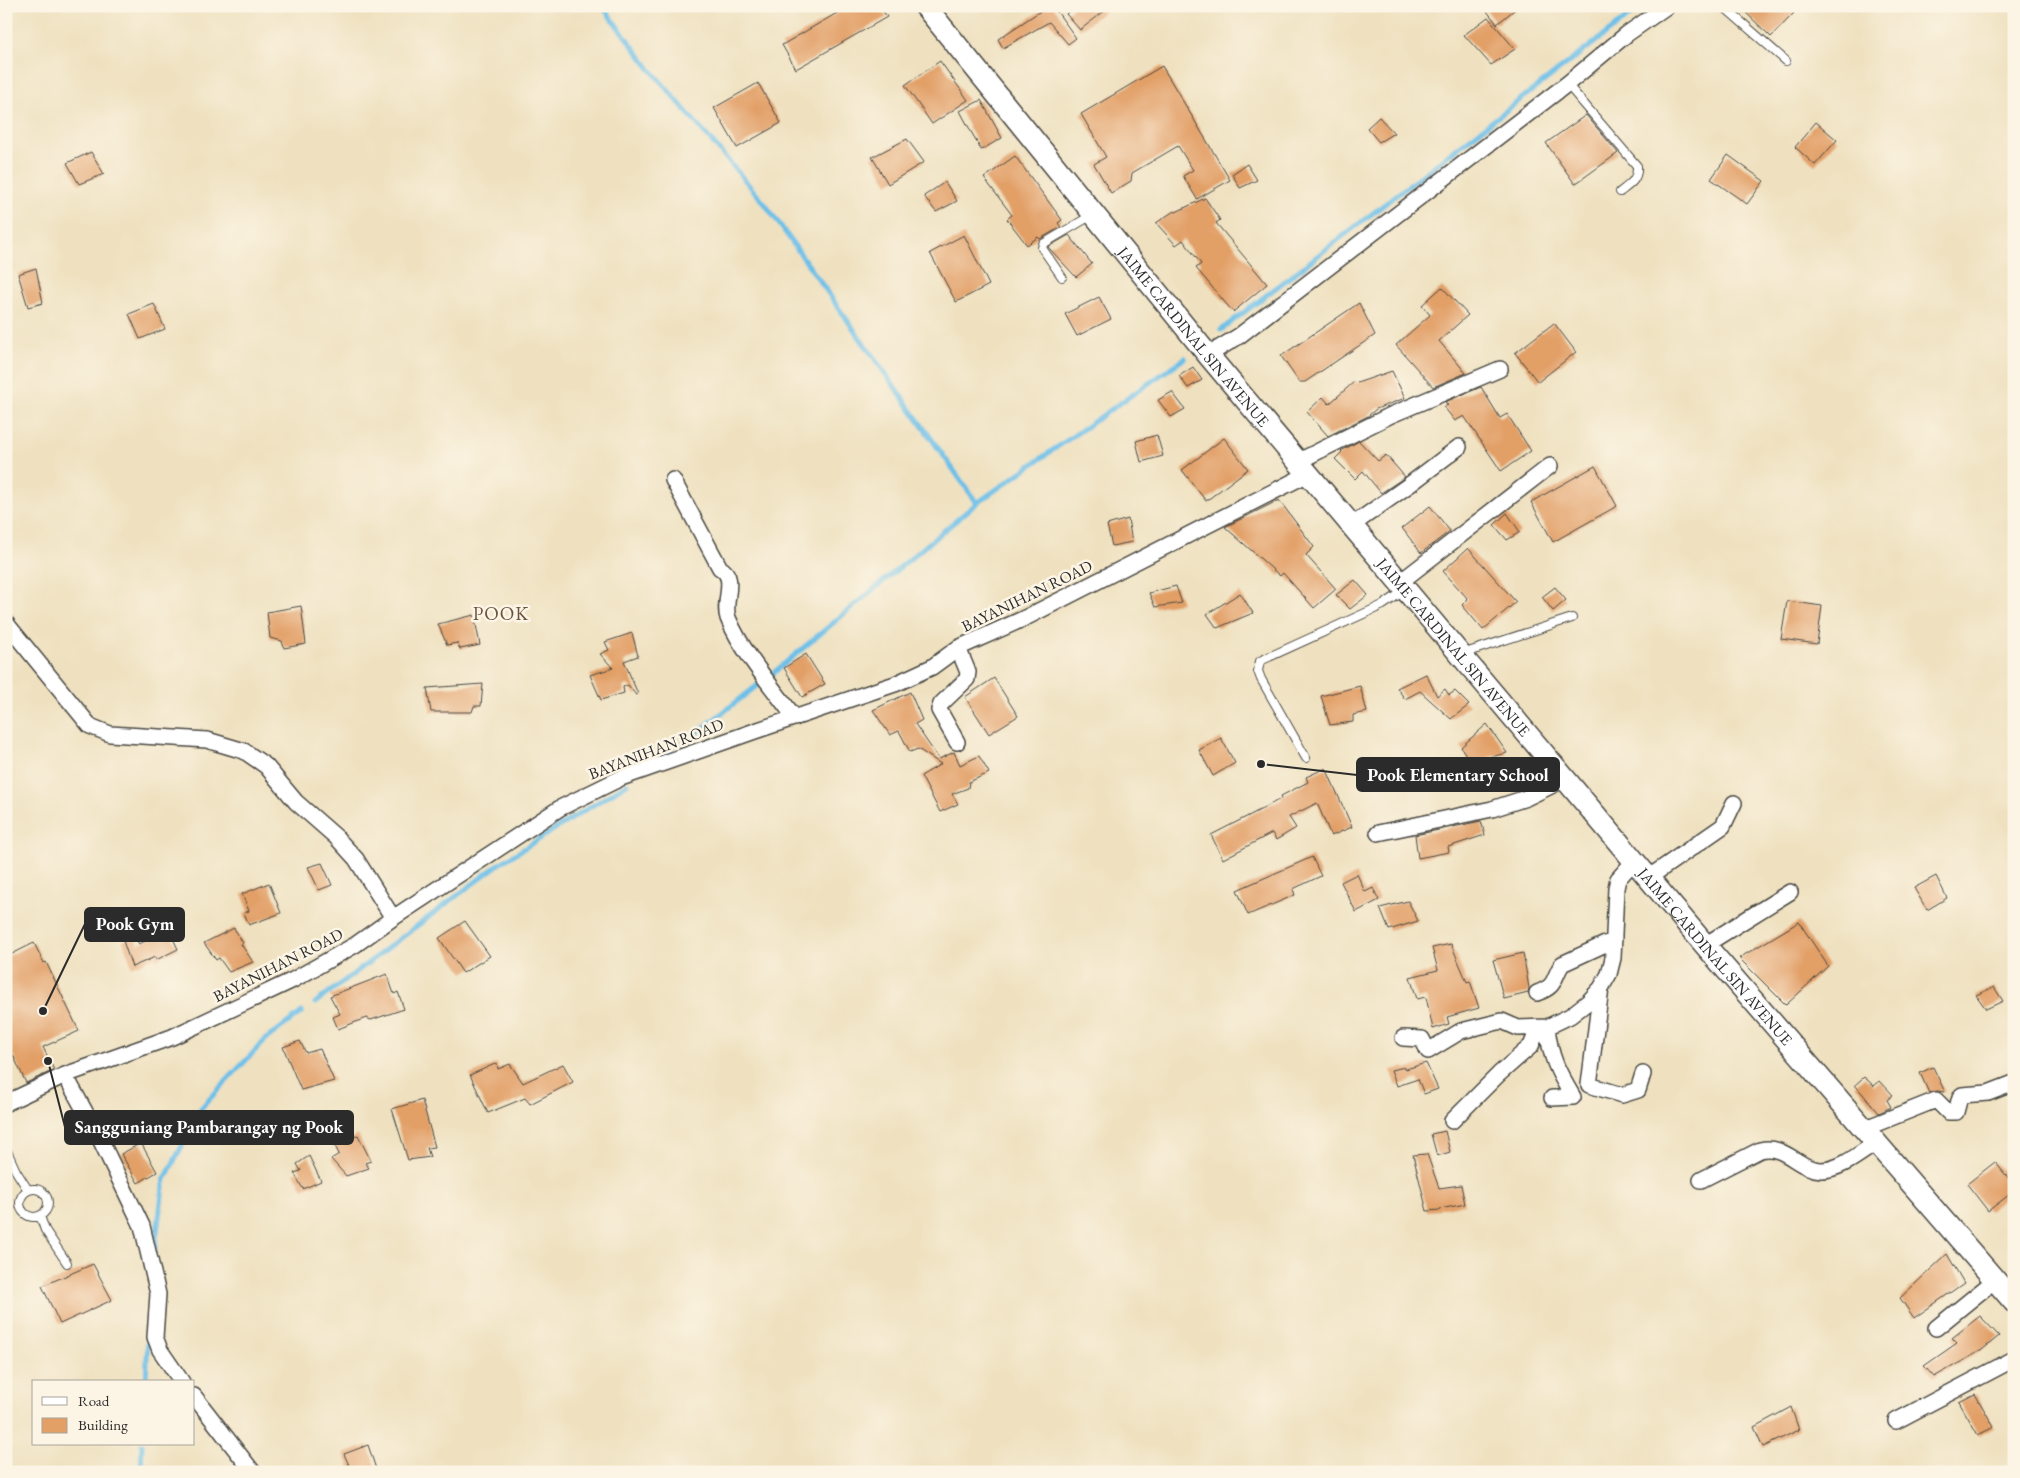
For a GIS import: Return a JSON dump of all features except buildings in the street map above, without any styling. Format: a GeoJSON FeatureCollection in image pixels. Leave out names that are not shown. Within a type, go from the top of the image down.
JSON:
{"type":"FeatureCollection","features":[{"type":"Feature","properties":{"kind":"main road","name":"JAIME CARDINAL SIN AVENUE"},"geometry":{"type":"LineString","coordinates":[[924,6],[1208,355],[1351,526],[1705,945],[2014,1302]]}},
{"type":"Feature","properties":{"kind":"street"},"geometry":{"type":"LineString","coordinates":[[1208,355],[1239,336],[1567,84],[1627,34],[1667,6]]}},
{"type":"Feature","properties":{"kind":"street","name":"BAYANIHAN ROAD"},"geometry":{"type":"LineString","coordinates":[[6,1103],[65,1075],[172,1037],[293,980],[355,945],[560,808],[621,778],[895,684],[932,666],[958,648],[1025,618],[1303,468],[1391,415],[1500,369]]}},
{"type":"Feature","properties":{"kind":"street"},"geometry":{"type":"LineString","coordinates":[[1351,526],[1409,485],[1459,446]]}},
{"type":"Feature","properties":{"kind":"street"},"geometry":{"type":"LineString","coordinates":[[1402,586],[1550,466]]}},
{"type":"Feature","properties":{"kind":"street"},"geometry":{"type":"LineString","coordinates":[[673,480],[720,568],[725,570],[729,576],[727,615],[734,631],[767,681],[795,718]]}},
{"type":"Feature","properties":{"kind":"street"},"geometry":{"type":"LineString","coordinates":[[6,623],[90,726],[110,734],[207,740],[244,750],[266,766],[296,802],[336,837],[356,859],[393,918]]}},
{"type":"Feature","properties":{"kind":"street"},"geometry":{"type":"LineString","coordinates":[[957,742],[939,710],[941,704],[967,679],[968,672],[958,648]]}},
{"type":"Feature","properties":{"kind":"street"},"geometry":{"type":"LineString","coordinates":[[1378,833],[1492,809],[1526,798],[1565,779]]}},
{"type":"Feature","properties":{"kind":"street"},"geometry":{"type":"LineString","coordinates":[[1648,878],[1723,826],[1734,803]]}},
{"type":"Feature","properties":{"kind":"street"},"geometry":{"type":"LineString","coordinates":[[1403,1038],[1422,1039],[1428,1051],[1461,1031],[1502,1021],[1518,1028],[1542,1028],[1570,1016],[1588,1002],[1601,988],[1609,974],[1614,940],[1616,888],[1618,879],[1634,861]]}},
{"type":"Feature","properties":{"kind":"street"},"geometry":{"type":"LineString","coordinates":[[1705,945],[1790,892]]}},
{"type":"Feature","properties":{"kind":"street"},"geometry":{"type":"LineString","coordinates":[[1537,993],[1554,985],[1562,964],[1614,940]]}},
{"type":"Feature","properties":{"kind":"street"},"geometry":{"type":"LineString","coordinates":[[1601,988],[1588,1085],[1622,1096],[1638,1090],[1643,1074]]}},
{"type":"Feature","properties":{"kind":"street"},"geometry":{"type":"LineString","coordinates":[[1542,1028],[1559,1072],[1573,1097],[1552,1098]]}},
{"type":"Feature","properties":{"kind":"street"},"geometry":{"type":"LineString","coordinates":[[1452,1121],[1499,1074],[1531,1046],[1542,1028]]}},
{"type":"Feature","properties":{"kind":"street"},"geometry":{"type":"LineString","coordinates":[[65,1075],[100,1139],[142,1226],[158,1294],[155,1337],[160,1350],[181,1380]]}},
{"type":"Feature","properties":{"kind":"street"},"geometry":{"type":"LineString","coordinates":[[1701,1180],[1760,1150],[1770,1148],[1788,1154],[1807,1166],[1820,1170],[1845,1163],[1870,1136],[1936,1100],[1948,1112],[1956,1112],[1960,1096],[1962,1095],[1988,1093],[2014,1083]]}},
{"type":"Feature","properties":{"kind":"street"},"geometry":{"type":"LineString","coordinates":[[1936,1328],[1995,1280]]}},
{"type":"Feature","properties":{"kind":"street"},"geometry":{"type":"LineString","coordinates":[[1896,1421],[2014,1360]]}},
{"type":"Feature","properties":{"kind":"street"},"geometry":{"type":"LineString","coordinates":[[195,1397],[253,1472]]}},
{"type":"Feature","properties":{"kind":"lane"},"geometry":{"type":"LineString","coordinates":[[1723,6],[1786,61]]}},
{"type":"Feature","properties":{"kind":"lane"},"geometry":{"type":"LineString","coordinates":[[1567,84],[1637,166],[1638,174],[1633,182],[1620,192]]}},
{"type":"Feature","properties":{"kind":"lane"},"geometry":{"type":"LineString","coordinates":[[1062,277],[1042,248],[1043,244],[1093,214]]}},
{"type":"Feature","properties":{"kind":"lane"},"geometry":{"type":"LineString","coordinates":[[1306,758],[1261,679],[1258,671],[1260,661],[1383,605],[1402,586]]}},
{"type":"Feature","properties":{"kind":"lane"},"geometry":{"type":"LineString","coordinates":[[1460,655],[1572,618]]}},
{"type":"Feature","properties":{"kind":"lane"},"geometry":{"type":"LineString","coordinates":[[6,1149],[16,1171],[28,1190]]}},
{"type":"Feature","properties":{"kind":"lane"},"geometry":{"type":"LineString","coordinates":[[28,1190],[40,1190],[48,1200],[48,1206],[40,1216],[34,1217],[23,1212],[20,1200],[28,1190]]}},
{"type":"Feature","properties":{"kind":"lane"},"geometry":{"type":"LineString","coordinates":[[40,1216],[45,1230],[67,1263]]}},
{"type":"Feature","properties":{"kind":"waterway"},"geometry":{"type":"LineString","coordinates":[[602,6],[651,70],[765,204],[977,503]]}},
{"type":"Feature","properties":{"kind":"waterway"},"geometry":{"type":"LineString","coordinates":[[1221,330],[1642,6]]}},
{"type":"Feature","properties":{"kind":"waterway"},"geometry":{"type":"LineString","coordinates":[[772,674],[977,503],[1185,358]]}},
{"type":"Feature","properties":{"kind":"waterway"},"geometry":{"type":"LineString","coordinates":[[684,743],[763,681]]}},
{"type":"Feature","properties":{"kind":"waterway"},"geometry":{"type":"LineString","coordinates":[[649,761],[672,750]]}},
{"type":"Feature","properties":{"kind":"waterway"},"geometry":{"type":"LineString","coordinates":[[315,1003],[499,864],[627,784]]}},
{"type":"Feature","properties":{"kind":"waterway"},"geometry":{"type":"LineString","coordinates":[[154,1253],[164,1181],[202,1107],[266,1039],[302,1012]]}},
{"type":"Feature","properties":{"kind":"waterway"},"geometry":{"type":"LineString","coordinates":[[146,1380],[148,1335]]}},
{"type":"Feature","properties":{"kind":"waterway"},"geometry":{"type":"LineString","coordinates":[[141,1472],[142,1446]]}},
{"type":"Feature","properties":{"kind":"place","name":"Pook Elementary School"},"geometry":{"type":"Point","coordinates":[1261,764]}},
{"type":"Feature","properties":{"kind":"place","name":"Pook Gym"},"geometry":{"type":"Point","coordinates":[43,1011]}},
{"type":"Feature","properties":{"kind":"place","name":"Sangguniang Pambarangay ng Pook"},"geometry":{"type":"Point","coordinates":[48,1061]}},
{"type":"Feature","properties":{"kind":"district","name":"POOK"},"geometry":{"type":"Point","coordinates":[501,613]}}]}
